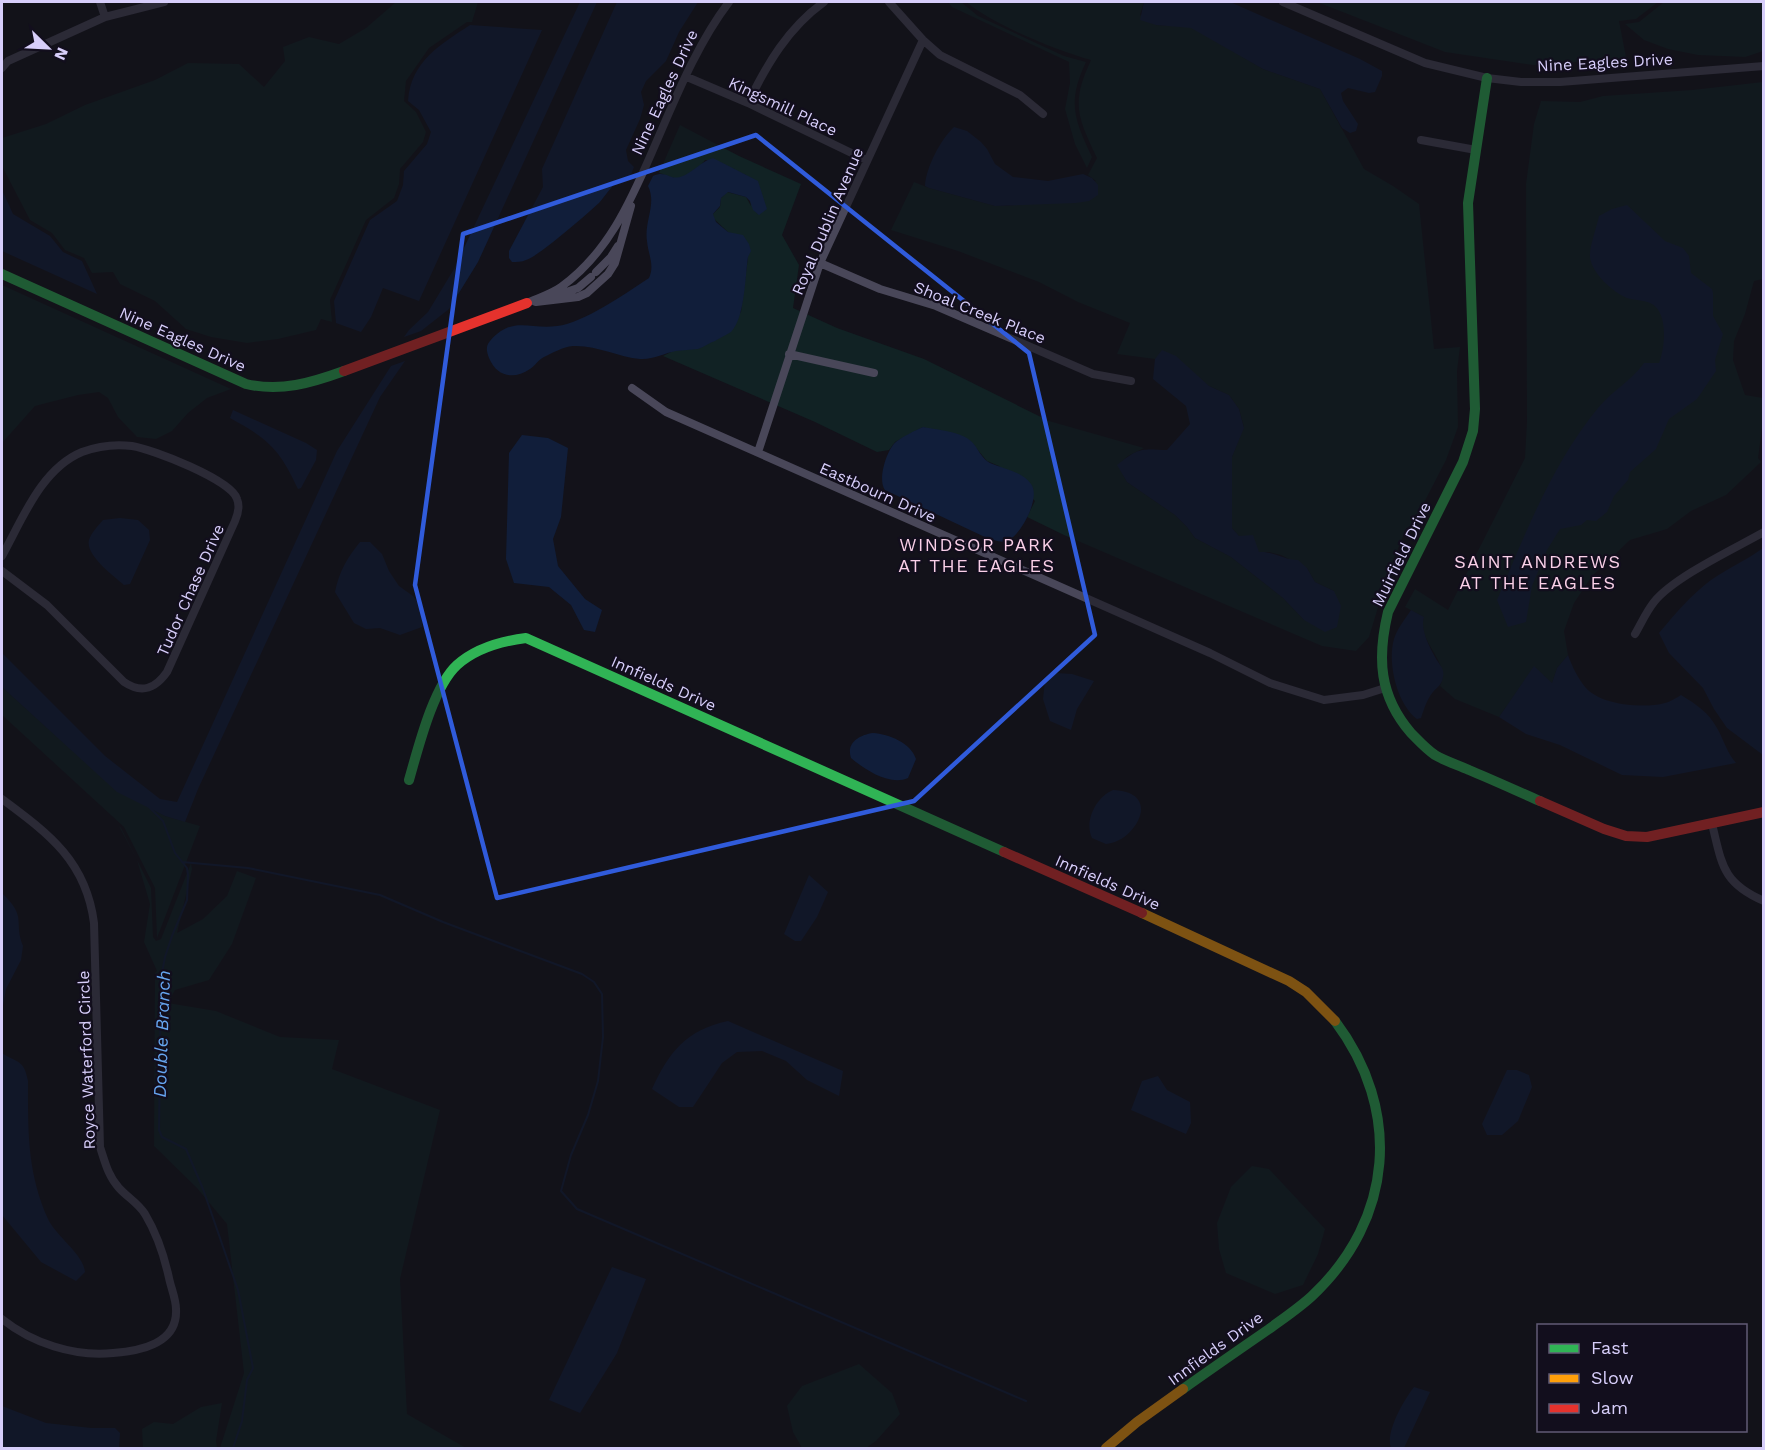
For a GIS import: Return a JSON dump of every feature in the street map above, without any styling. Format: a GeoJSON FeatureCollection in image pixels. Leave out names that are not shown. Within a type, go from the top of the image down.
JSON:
{"type":"FeatureCollection","features":[{"type":"Feature","properties":{"kind":"street"},"geometry":{"type":"LineString","coordinates":[[100,2],[105,17]]}},
{"type":"Feature","properties":{"kind":"street"},"geometry":{"type":"LineString","coordinates":[[2,68],[5,60],[105,17],[164,2]]}},
{"type":"Feature","properties":{"kind":"street","name":"Nine Eagles Drive"},"geometry":{"type":"LineString","coordinates":[[2,274],[235,380],[249,385],[279,388],[294,387],[325,378],[527,303],[560,288],[596,256],[610,236],[632,198],[704,39],[729,2]]}},
{"type":"Feature","properties":{"kind":"street"},"geometry":{"type":"LineString","coordinates":[[748,103],[779,47],[798,25],[824,2]]}},
{"type":"Feature","properties":{"kind":"street"},"geometry":{"type":"LineString","coordinates":[[890,2],[923,40],[940,55],[1020,95],[1043,114]]}},
{"type":"Feature","properties":{"kind":"street","name":"Nine Eagles Drive"},"geometry":{"type":"LineString","coordinates":[[1283,2],[1416,59],[1487,78],[1521,82],[1560,82],[1764,66]]}},
{"type":"Feature","properties":{"kind":"street","name":"Royal Dublin Avenue"},"geometry":{"type":"LineString","coordinates":[[758,452],[820,263],[923,40]]}},
{"type":"Feature","properties":{"kind":"street","name":"Kingsmill Place"},"geometry":{"type":"LineString","coordinates":[[687,77],[748,103],[866,160]]}},
{"type":"Feature","properties":{"kind":"street","name":"Muirfield Drive"},"geometry":{"type":"LineString","coordinates":[[1487,78],[1468,203],[1475,409],[1473,431],[1463,462],[1388,612],[1382,630],[1380,649],[1381,671],[1385,688],[1393,709],[1403,725],[1418,742],[1435,754],[1455,765],[1604,829],[1626,836],[1647,837],[1764,812]]}},
{"type":"Feature","properties":{"kind":"street"},"geometry":{"type":"LineString","coordinates":[[1421,140],[1476,150]]}},
{"type":"Feature","properties":{"kind":"street","name":"Nine Eagles Drive"},"geometry":{"type":"LineString","coordinates":[[527,303],[578,297],[587,293],[612,268],[622,240],[632,198]]}},
{"type":"Feature","properties":{"kind":"street","name":"Nine Eagles Drive"},"geometry":{"type":"LineString","coordinates":[[527,303],[578,288],[611,257],[622,240]]}},
{"type":"Feature","properties":{"kind":"street","name":"Shoal Creek Place"},"geometry":{"type":"LineString","coordinates":[[820,263],[880,289],[936,306],[1093,374],[1131,381]]}},
{"type":"Feature","properties":{"kind":"street"},"geometry":{"type":"LineString","coordinates":[[789,354],[874,373]]}},
{"type":"Feature","properties":{"kind":"street","name":"Eastbourn Drive"},"geometry":{"type":"LineString","coordinates":[[632,388],[666,412],[1210,653],[1248,674],[1287,690],[1324,700],[1363,695],[1385,688]]}},
{"type":"Feature","properties":{"kind":"street","name":"Tudor Chase Drive"},"geometry":{"type":"LineString","coordinates":[[2,556],[25,514],[51,474],[82,452],[96,448],[120,445],[157,452],[219,481],[230,488],[237,498],[239,511],[235,521],[167,672],[151,687],[133,688],[124,682],[46,605],[2,571]]}},
{"type":"Feature","properties":{"kind":"street"},"geometry":{"type":"LineString","coordinates":[[1635,634],[1655,601],[1666,591],[1764,532]]}},
{"type":"Feature","properties":{"kind":"street","name":"Innfields Drive"},"geometry":{"type":"LineString","coordinates":[[409,780],[438,695],[456,666],[481,651],[505,641],[526,638],[1262,967],[1293,983],[1318,1002],[1355,1049],[1364,1066],[1377,1105],[1382,1146],[1381,1166],[1378,1188],[1365,1225],[1340,1268],[1307,1301],[1137,1422],[1106,1449]]}},
{"type":"Feature","properties":{"kind":"street","name":"Royce Waterford Circle"},"geometry":{"type":"LineString","coordinates":[[2,799],[28,819],[70,858],[84,882],[92,904],[100,1147],[108,1174],[144,1212],[156,1234],[163,1252],[176,1309],[176,1320],[165,1339],[151,1347],[96,1355],[53,1347],[28,1336],[2,1319]]}},
{"type":"Feature","properties":{"kind":"street"},"geometry":{"type":"LineString","coordinates":[[1712,824],[1726,872],[1737,886],[1764,901]]}},
{"type":"Feature","properties":{"kind":"highlighted area"},"geometry":{"type":"Polygon","coordinates":[[[756,135],[1029,353],[1095,635],[914,801],[497,898],[415,585],[463,234],[756,135]]]}},
{"type":"Feature","properties":{"kind":"shaded area"},"geometry":{"type":"Polygon","coordinates":[[[396,2],[478,2],[472,22],[467,22],[429,48],[406,81],[404,101],[416,112],[426,132],[423,142],[400,169],[399,184],[394,198],[366,220],[330,300],[332,322],[321,319],[316,330],[278,339],[247,343],[211,337],[186,329],[155,301],[120,284],[113,272],[92,273],[84,258],[65,250],[52,233],[30,220],[2,166],[2,138],[46,124],[85,105],[155,80],[188,63],[239,64],[264,87],[285,61],[283,47],[309,37],[339,44],[366,28],[396,2]]]}},
{"type":"Feature","properties":{"kind":"shaded area"},"geometry":{"type":"Polygon","coordinates":[[[948,2],[961,2],[978,16],[1064,56],[1086,62],[1076,88],[1075,110],[1077,121],[1092,157],[1087,168],[1075,144],[1065,109],[1070,83],[1069,62],[952,7],[948,2]]]}},
{"type":"Feature","properties":{"kind":"shaded area"},"geometry":{"type":"Polygon","coordinates":[[[966,2],[1144,2],[1140,15],[1156,25],[1191,27],[1263,69],[1320,89],[1364,169],[1419,204],[1434,349],[1460,347],[1457,371],[1458,427],[1446,460],[1413,524],[1406,529],[1390,568],[1369,637],[1356,651],[1322,646],[1027,517],[1035,501],[999,466],[987,461],[972,443],[923,427],[895,442],[889,450],[877,452],[815,422],[663,356],[673,351],[700,348],[741,312],[748,257],[734,234],[728,232],[713,218],[713,214],[720,207],[721,198],[727,192],[746,197],[751,206],[746,175],[722,164],[705,160],[683,177],[674,178],[659,173],[680,125],[739,156],[801,184],[782,235],[799,265],[793,308],[837,328],[924,359],[1049,421],[1144,448],[1128,456],[1118,465],[1127,482],[1175,515],[1195,538],[1231,557],[1283,598],[1304,620],[1334,591],[1315,582],[1307,568],[1281,555],[1259,552],[1232,528],[1232,457],[1244,427],[1239,409],[1229,395],[1209,386],[1163,351],[1155,359],[1117,354],[1130,323],[1078,302],[1039,282],[958,251],[891,230],[914,182],[995,206],[1006,206],[1027,204],[1096,181],[1088,175],[1097,158],[1085,131],[1079,109],[1081,88],[1091,60],[1026,36],[992,19],[966,2]]]}},
{"type":"Feature","properties":{"kind":"shaded area"},"geometry":{"type":"Polygon","coordinates":[[[1317,2],[1658,2],[1636,19],[1619,21],[1627,62],[1590,61],[1533,65],[1445,52],[1317,2]]]}},
{"type":"Feature","properties":{"kind":"shaded area"},"geometry":{"type":"Polygon","coordinates":[[[1664,2],[1763,2],[1763,51],[1745,57],[1698,55],[1668,49],[1644,40],[1625,24],[1639,22],[1664,2]]]}},
{"type":"Feature","properties":{"kind":"shaded area"},"geometry":{"type":"Polygon","coordinates":[[[1763,82],[1763,279],[1754,281],[1745,314],[1734,341],[1733,360],[1745,395],[1763,398],[1763,421],[1758,458],[1761,462],[1726,495],[1691,511],[1667,529],[1630,540],[1592,576],[1574,603],[1564,631],[1568,655],[1557,668],[1552,683],[1534,667],[1499,717],[1455,699],[1440,686],[1441,669],[1425,635],[1424,617],[1405,607],[1415,589],[1448,610],[1525,458],[1527,421],[1526,184],[1534,124],[1541,101],[1580,102],[1603,96],[1763,82]]]}},
{"type":"Feature","properties":{"kind":"shaded area"},"geometry":{"type":"Polygon","coordinates":[[[2,285],[231,389],[207,398],[188,413],[172,431],[156,439],[137,437],[118,417],[108,398],[99,392],[35,406],[2,443],[2,285]]]}},
{"type":"Feature","properties":{"kind":"shaded area"},"geometry":{"type":"Polygon","coordinates":[[[2,687],[117,791],[165,816],[200,826],[157,938],[155,888],[124,827],[2,715],[2,687]]]}},
{"type":"Feature","properties":{"kind":"shaded area"},"geometry":{"type":"Polygon","coordinates":[[[137,860],[151,888],[153,937],[156,941],[161,939],[191,863],[192,869],[177,933],[203,919],[227,896],[237,871],[256,878],[232,944],[209,980],[175,990],[168,1003],[216,1011],[280,1037],[339,1040],[332,1069],[440,1110],[400,1279],[407,1414],[466,1448],[220,1448],[244,1373],[227,1224],[197,1188],[154,1146],[155,973],[157,971],[144,942],[150,904],[137,860]]]}},
{"type":"Feature","properties":{"kind":"shaded area"},"geometry":{"type":"Polygon","coordinates":[[[1252,1166],[1269,1169],[1325,1229],[1318,1254],[1303,1285],[1275,1294],[1226,1273],[1219,1249],[1217,1223],[1231,1187],[1252,1166]]]}},
{"type":"Feature","properties":{"kind":"shaded area"},"geometry":{"type":"Polygon","coordinates":[[[859,1364],[892,1393],[900,1414],[876,1441],[866,1448],[802,1448],[793,1432],[787,1406],[802,1386],[859,1364]]]}},
{"type":"Feature","properties":{"kind":"shaded area"},"geometry":{"type":"Polygon","coordinates":[[[222,1403],[217,1448],[143,1448],[142,1429],[154,1422],[173,1424],[201,1407],[222,1403]]]}},
{"type":"Feature","properties":{"kind":"water"},"geometry":{"type":"Polygon","coordinates":[[[580,2],[597,2],[478,262],[449,309],[421,331],[404,337],[428,312],[454,269],[580,2]]]}},
{"type":"Feature","properties":{"kind":"water"},"geometry":{"type":"Polygon","coordinates":[[[617,2],[698,2],[679,32],[666,61],[646,81],[641,92],[644,105],[626,150],[628,161],[634,167],[630,177],[616,183],[599,203],[541,251],[524,261],[512,262],[509,258],[509,251],[543,187],[542,169],[617,2]]]}},
{"type":"Feature","properties":{"kind":"water"},"geometry":{"type":"Polygon","coordinates":[[[1144,2],[1230,2],[1360,59],[1382,71],[1382,76],[1375,92],[1369,93],[1348,88],[1341,93],[1343,101],[1358,124],[1356,131],[1350,133],[1342,128],[1320,89],[1263,69],[1191,28],[1156,25],[1140,20],[1144,2]]]}},
{"type":"Feature","properties":{"kind":"water"},"geometry":{"type":"Polygon","coordinates":[[[470,25],[542,30],[419,301],[383,288],[371,317],[361,332],[336,323],[334,301],[370,220],[397,201],[403,185],[404,171],[427,144],[431,132],[419,110],[408,101],[415,75],[438,47],[470,25]]]}},
{"type":"Feature","properties":{"kind":"water"},"geometry":{"type":"Polygon","coordinates":[[[954,127],[967,131],[981,142],[995,164],[1013,177],[1048,181],[1083,174],[1092,178],[1098,185],[1098,195],[1089,201],[1076,203],[995,206],[929,188],[925,186],[931,162],[954,127]]]}},
{"type":"Feature","properties":{"kind":"water"},"geometry":{"type":"Polygon","coordinates":[[[713,158],[758,181],[767,209],[759,215],[753,210],[746,197],[728,192],[721,198],[720,206],[713,214],[716,222],[728,232],[743,235],[751,251],[748,257],[742,307],[736,326],[731,332],[698,349],[676,351],[649,358],[632,358],[590,347],[573,346],[544,357],[530,369],[518,375],[501,373],[492,364],[487,352],[488,343],[506,328],[522,325],[547,327],[568,324],[604,306],[649,278],[651,264],[647,226],[651,199],[648,186],[653,176],[661,174],[680,177],[713,158]]]}},
{"type":"Feature","properties":{"kind":"water"},"geometry":{"type":"Polygon","coordinates":[[[2,190],[13,214],[50,236],[63,252],[82,261],[97,294],[2,251],[2,190]]]}},
{"type":"Feature","properties":{"kind":"water"},"geometry":{"type":"Polygon","coordinates":[[[1627,205],[1665,241],[1683,248],[1689,256],[1691,273],[1712,289],[1713,316],[1723,334],[1715,360],[1716,371],[1697,399],[1669,419],[1656,449],[1630,472],[1628,480],[1614,496],[1607,512],[1596,521],[1587,520],[1581,525],[1560,529],[1547,550],[1532,586],[1526,622],[1508,627],[1497,600],[1553,476],[1581,430],[1603,402],[1644,363],[1659,363],[1661,356],[1664,330],[1656,307],[1647,302],[1627,298],[1604,282],[1595,270],[1590,257],[1599,216],[1627,205]]]}},
{"type":"Feature","properties":{"kind":"water"},"geometry":{"type":"Polygon","coordinates":[[[1162,350],[1176,356],[1209,386],[1229,395],[1239,409],[1244,428],[1232,457],[1232,528],[1239,536],[1253,535],[1259,552],[1298,560],[1307,568],[1315,582],[1334,591],[1341,606],[1337,627],[1325,632],[1304,620],[1283,598],[1231,557],[1195,538],[1175,515],[1127,482],[1117,465],[1140,450],[1167,450],[1190,424],[1186,406],[1153,379],[1155,359],[1162,350]]]}},
{"type":"Feature","properties":{"kind":"water"},"geometry":{"type":"Polygon","coordinates":[[[405,361],[380,397],[198,789],[185,822],[165,816],[117,792],[2,687],[2,653],[105,756],[160,799],[177,802],[337,451],[391,366],[405,361]]]}},
{"type":"Feature","properties":{"kind":"water"},"geometry":{"type":"Polygon","coordinates":[[[233,410],[317,450],[316,460],[301,488],[298,489],[285,464],[271,446],[254,432],[230,418],[233,410]]]}},
{"type":"Feature","properties":{"kind":"water"},"geometry":{"type":"Polygon","coordinates":[[[923,427],[955,433],[967,438],[987,461],[1018,473],[1031,484],[1034,497],[1029,514],[1019,530],[1009,540],[1004,542],[987,538],[885,490],[882,479],[884,464],[893,445],[923,427]]]}},
{"type":"Feature","properties":{"kind":"water"},"geometry":{"type":"Polygon","coordinates":[[[522,435],[548,438],[568,448],[561,517],[553,539],[558,566],[585,599],[602,610],[595,632],[584,630],[571,605],[549,587],[514,583],[506,559],[509,453],[522,435]]]}},
{"type":"Feature","properties":{"kind":"water"},"geometry":{"type":"Polygon","coordinates":[[[120,518],[138,520],[149,530],[150,540],[130,584],[124,585],[101,565],[89,546],[91,535],[103,520],[120,518]]]}},
{"type":"Feature","properties":{"kind":"water"},"geometry":{"type":"Polygon","coordinates":[[[360,542],[370,542],[382,554],[399,586],[413,596],[423,609],[422,627],[400,635],[380,628],[366,629],[354,623],[335,592],[344,566],[360,542]]]}},
{"type":"Feature","properties":{"kind":"water"},"geometry":{"type":"Polygon","coordinates":[[[1763,548],[1763,755],[1727,728],[1703,688],[1669,653],[1659,633],[1704,586],[1763,548]]]}},
{"type":"Feature","properties":{"kind":"water"},"geometry":{"type":"Polygon","coordinates":[[[1411,610],[1424,617],[1423,627],[1426,637],[1443,674],[1442,682],[1429,698],[1421,718],[1417,719],[1404,704],[1399,693],[1392,660],[1395,635],[1411,610]]]}},
{"type":"Feature","properties":{"kind":"water"},"geometry":{"type":"Polygon","coordinates":[[[1568,655],[1586,688],[1593,694],[1612,702],[1645,706],[1667,702],[1681,695],[1687,698],[1702,709],[1714,723],[1736,763],[1663,777],[1622,775],[1560,745],[1526,734],[1499,717],[1534,666],[1552,683],[1557,668],[1568,655]]]}},
{"type":"Feature","properties":{"kind":"water"},"geometry":{"type":"Polygon","coordinates":[[[1056,673],[1072,674],[1094,681],[1077,709],[1071,730],[1050,721],[1043,699],[1045,681],[1056,673]]]}},
{"type":"Feature","properties":{"kind":"water"},"geometry":{"type":"Polygon","coordinates":[[[873,733],[899,740],[913,753],[916,759],[908,778],[893,780],[878,776],[851,758],[852,744],[863,736],[873,733]]]}},
{"type":"Feature","properties":{"kind":"water"},"geometry":{"type":"Polygon","coordinates":[[[1113,790],[1129,793],[1138,799],[1141,808],[1140,817],[1126,835],[1106,844],[1092,838],[1090,824],[1093,810],[1101,798],[1113,790]]]}},
{"type":"Feature","properties":{"kind":"water"},"geometry":{"type":"Polygon","coordinates":[[[809,875],[828,892],[817,917],[801,941],[795,941],[784,934],[809,875]]]}},
{"type":"Feature","properties":{"kind":"water"},"geometry":{"type":"Polygon","coordinates":[[[2,893],[15,908],[23,946],[21,960],[6,989],[2,1011],[2,893]]]}},
{"type":"Feature","properties":{"kind":"water"},"geometry":{"type":"Polygon","coordinates":[[[728,1021],[843,1071],[839,1096],[807,1080],[786,1061],[762,1051],[737,1052],[722,1063],[693,1107],[679,1107],[652,1089],[665,1064],[681,1044],[701,1030],[728,1021]]]}},
{"type":"Feature","properties":{"kind":"water"},"geometry":{"type":"Polygon","coordinates":[[[2,1053],[19,1062],[26,1074],[30,1151],[36,1185],[48,1219],[75,1252],[83,1266],[85,1272],[76,1281],[41,1262],[2,1215],[2,1053]]]}},
{"type":"Feature","properties":{"kind":"water"},"geometry":{"type":"Polygon","coordinates":[[[1507,1070],[1517,1070],[1529,1075],[1532,1087],[1518,1121],[1502,1135],[1487,1135],[1482,1124],[1507,1070]]]}},
{"type":"Feature","properties":{"kind":"water"},"geometry":{"type":"Polygon","coordinates":[[[1158,1076],[1167,1090],[1190,1102],[1191,1123],[1186,1134],[1131,1110],[1142,1081],[1158,1076]]]}},
{"type":"Feature","properties":{"kind":"water"},"geometry":{"type":"Polygon","coordinates":[[[612,1267],[646,1279],[617,1353],[580,1413],[549,1400],[612,1267]]]}},
{"type":"Feature","properties":{"kind":"water"},"geometry":{"type":"Polygon","coordinates":[[[1414,1387],[1430,1392],[1404,1448],[1391,1448],[1393,1425],[1414,1387]]]}},
{"type":"Feature","properties":{"kind":"water"},"geometry":{"type":"Polygon","coordinates":[[[2,1406],[46,1423],[115,1428],[120,1433],[119,1448],[2,1448],[2,1406]]]}},
{"type":"Feature","properties":{"kind":"waterway","name":"Double Branch"},"geometry":{"type":"LineString","coordinates":[[149,807],[163,821],[175,853],[187,868],[188,875],[187,900],[172,936],[161,978],[159,1130],[162,1137],[186,1149],[203,1189],[238,1290],[253,1368],[247,1380],[242,1421],[233,1448]]}},
{"type":"Feature","properties":{"kind":"waterway"},"geometry":{"type":"LineString","coordinates":[[182,862],[248,868],[380,895],[443,922],[582,974],[594,982],[602,994],[603,1037],[598,1081],[588,1115],[571,1155],[561,1191],[577,1209],[1026,1401]]}},
{"type":"Feature","properties":{"kind":"traffic: fast"},"geometry":{"type":"LineString","coordinates":[[1487,78],[1468,203],[1475,409],[1473,431],[1463,462],[1388,612],[1382,645],[1383,676],[1392,705],[1400,719],[1411,733],[1435,755],[1540,801]]}},
{"type":"Feature","properties":{"kind":"traffic: fast"},"geometry":{"type":"LineString","coordinates":[[2,274],[246,384],[284,387],[344,371]]}},
{"type":"Feature","properties":{"kind":"traffic: fast"},"geometry":{"type":"LineString","coordinates":[[409,780],[427,719],[448,675],[472,654],[499,643],[526,638],[1004,852]]}},
{"type":"Feature","properties":{"kind":"traffic: fast"},"geometry":{"type":"LineString","coordinates":[[1183,1389],[1312,1296],[1339,1266],[1360,1233],[1373,1199],[1379,1163],[1379,1127],[1371,1091],[1357,1055],[1335,1021]]}},
{"type":"Feature","properties":{"kind":"traffic: slow"},"geometry":{"type":"LineString","coordinates":[[1142,913],[1289,981],[1306,992],[1335,1021]]}},
{"type":"Feature","properties":{"kind":"traffic: slow"},"geometry":{"type":"LineString","coordinates":[[1106,1448],[1183,1389]]}},
{"type":"Feature","properties":{"kind":"traffic: jam"},"geometry":{"type":"LineString","coordinates":[[344,371],[527,303]]}},
{"type":"Feature","properties":{"kind":"traffic: jam"},"geometry":{"type":"LineString","coordinates":[[1540,801],[1604,829],[1626,836],[1647,837],[1764,812]]}},
{"type":"Feature","properties":{"kind":"traffic: jam"},"geometry":{"type":"LineString","coordinates":[[1004,852],[1142,913]]}},
{"type":"Feature","properties":{"kind":"district","name":"WINDSOR PARK AT THE EAGLES"},"geometry":{"type":"Point","coordinates":[977,555]}},
{"type":"Feature","properties":{"kind":"district","name":"SAINT ANDREWS AT THE EAGLES"},"geometry":{"type":"Point","coordinates":[1538,572]}}]}
